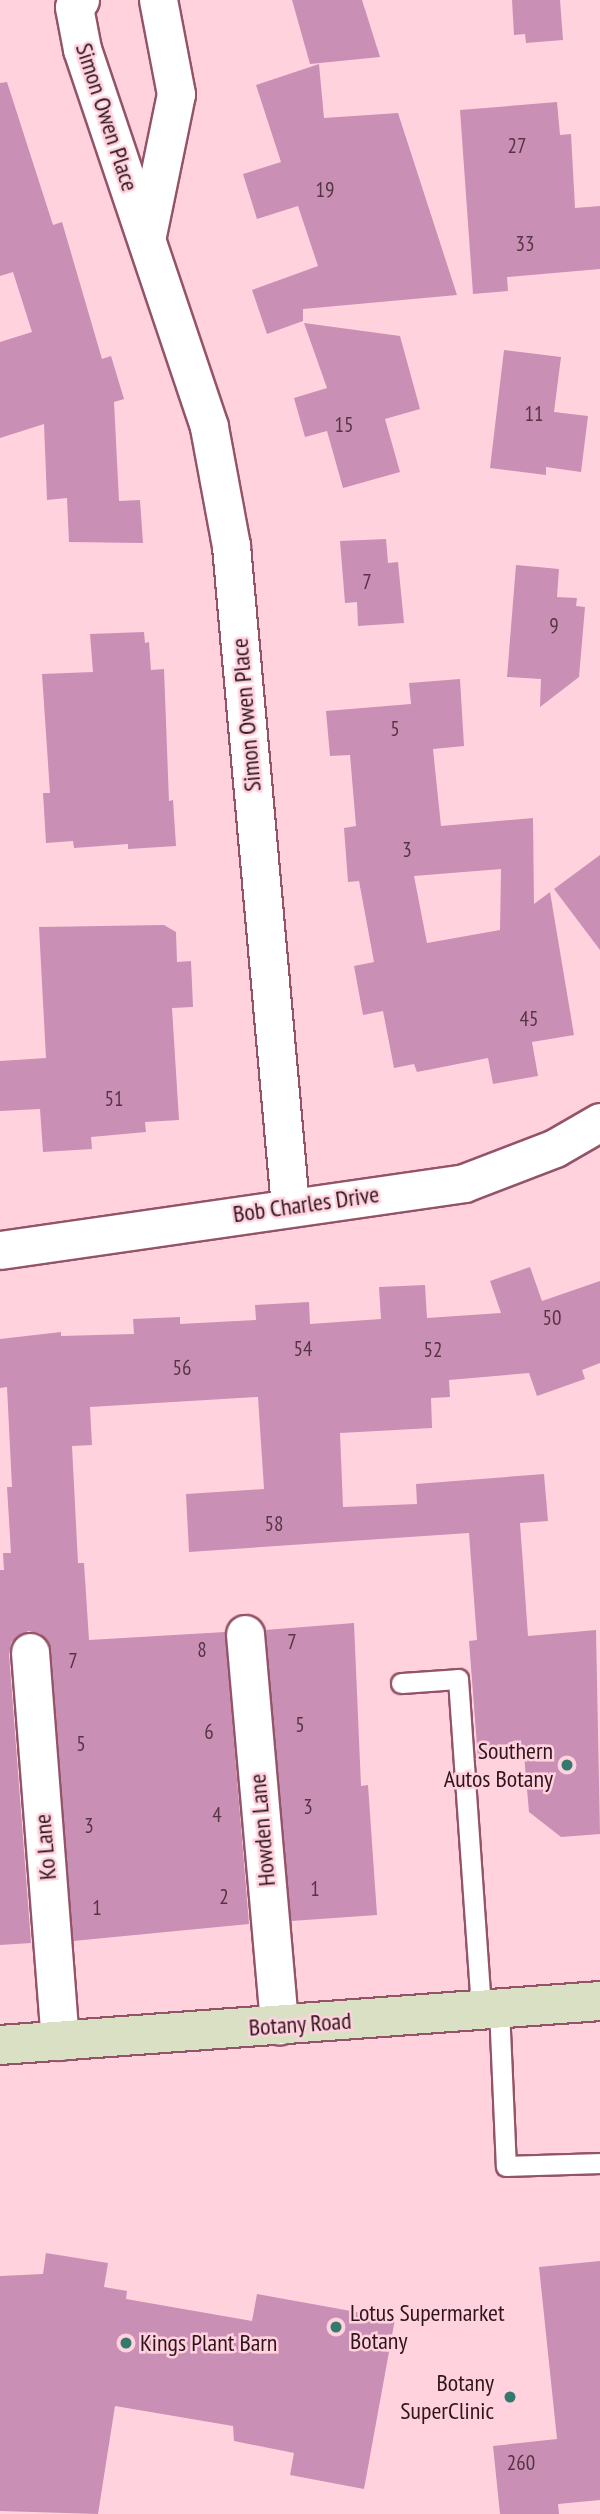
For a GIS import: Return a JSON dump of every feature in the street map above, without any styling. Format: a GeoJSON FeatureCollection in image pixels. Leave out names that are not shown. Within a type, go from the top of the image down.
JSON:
{"type":"FeatureCollection","features":[{"type":"Feature","properties":{"kind":"main road","name":"Botany Road"},"geometry":{"type":"LineString","coordinates":[[0,2045],[600,2001]]}},
{"type":"Feature","properties":{"kind":"street","name":"Simon Owen Place"},"geometry":{"type":"LineString","coordinates":[[80,0],[74,7],[82,49],[209,427],[231,546],[290,1206]]}},
{"type":"Feature","properties":{"kind":"street","name":"Simon Owen Place"},"geometry":{"type":"LineString","coordinates":[[147,236],[176,94],[158,0]]}},
{"type":"Feature","properties":{"kind":"street","name":"Bob Charles Drive"},"geometry":{"type":"LineString","coordinates":[[0,1250],[290,1206],[464,1183],[555,1148],[600,1122]]}},
{"type":"Feature","properties":{"kind":"street","name":"Howden Lane"},"geometry":{"type":"LineString","coordinates":[[245,1634],[279,2026]]}},
{"type":"Feature","properties":{"kind":"street","name":"Ko Lane"},"geometry":{"type":"LineString","coordinates":[[30,1652],[60,2041]]}},
{"type":"Feature","properties":{"kind":"lane"},"geometry":{"type":"LineString","coordinates":[[401,1683],[458,1679],[506,2166],[600,2164]]}},
{"type":"Feature","properties":{"kind":"building"},"geometry":{"type":"Polygon","coordinates":[[[292,0],[362,0],[380,57],[310,64],[292,0]]]}},
{"type":"Feature","properties":{"kind":"building"},"geometry":{"type":"Polygon","coordinates":[[[512,0],[560,0],[563,40],[526,43],[525,34],[514,35],[512,0]]]}},
{"type":"Feature","properties":{"kind":"building"},"geometry":{"type":"Polygon","coordinates":[[[319,64],[324,118],[398,113],[457,295],[303,309],[303,321],[267,334],[252,290],[318,266],[298,206],[257,219],[243,174],[281,162],[256,85],[319,64]]]}},
{"type":"Feature","properties":{"kind":"building"},"geometry":{"type":"Polygon","coordinates":[[[7,82],[53,225],[62,222],[102,359],[111,356],[124,399],[114,402],[119,501],[140,500],[143,543],[69,542],[67,498],[47,500],[44,424],[0,438],[0,342],[32,332],[13,272],[0,276],[0,83],[7,82]]]}},
{"type":"Feature","properties":{"kind":"building"},"geometry":{"type":"Polygon","coordinates":[[[557,102],[560,135],[571,134],[575,208],[600,206],[600,269],[507,277],[508,291],[473,294],[460,110],[557,102]]]}},
{"type":"Feature","properties":{"kind":"building"},"geometry":{"type":"Polygon","coordinates":[[[304,323],[400,336],[420,409],[385,419],[400,472],[343,488],[327,431],[305,437],[294,398],[327,388],[304,323]]]}},
{"type":"Feature","properties":{"kind":"building"},"geometry":{"type":"Polygon","coordinates":[[[504,350],[561,357],[554,412],[588,416],[581,472],[546,467],[546,475],[490,468],[504,350]]]}},
{"type":"Feature","properties":{"kind":"building"},"geometry":{"type":"Polygon","coordinates":[[[386,539],[388,563],[398,562],[404,623],[358,626],[357,602],[345,603],[340,541],[386,539]]]}},
{"type":"Feature","properties":{"kind":"building"},"geometry":{"type":"Polygon","coordinates":[[[516,565],[559,569],[557,597],[577,598],[576,606],[585,607],[579,677],[540,707],[541,679],[507,677],[516,565]]]}},
{"type":"Feature","properties":{"kind":"building"},"geometry":{"type":"Polygon","coordinates":[[[144,632],[145,643],[149,642],[151,670],[164,669],[169,801],[173,800],[176,846],[128,849],[128,844],[74,848],[73,841],[46,843],[43,793],[50,793],[42,674],[93,672],[90,634],[144,632]]]}},
{"type":"Feature","properties":{"kind":"building"},"geometry":{"type":"Polygon","coordinates":[[[460,679],[464,746],[433,749],[441,826],[533,818],[534,904],[550,892],[574,1035],[532,1042],[538,1076],[493,1084],[488,1058],[417,1072],[414,1064],[394,1068],[383,1011],[363,1015],[354,966],[374,962],[359,881],[348,882],[344,828],[356,826],[350,755],[330,756],[326,711],[411,704],[409,683],[460,679]],[[501,869],[414,876],[427,943],[500,930],[501,869]]]}},
{"type":"Feature","properties":{"kind":"building"},"geometry":{"type":"Polygon","coordinates":[[[600,855],[600,950],[554,889],[600,855]]]}},
{"type":"Feature","properties":{"kind":"building"},"geometry":{"type":"Polygon","coordinates":[[[164,925],[176,932],[177,962],[191,961],[193,1007],[172,1008],[179,1120],[145,1122],[146,1132],[91,1137],[92,1149],[43,1152],[40,1109],[0,1111],[0,1061],[46,1058],[39,927],[164,925]]]}},
{"type":"Feature","properties":{"kind":"building"},"geometry":{"type":"Polygon","coordinates":[[[530,1267],[542,1301],[600,1281],[600,1363],[582,1370],[585,1379],[537,1396],[529,1373],[449,1380],[450,1397],[431,1398],[432,1428],[340,1433],[343,1507],[417,1504],[416,1484],[544,1474],[548,1521],[520,1523],[528,1636],[596,1630],[600,1834],[561,1837],[529,1812],[524,1755],[478,1759],[469,1641],[477,1640],[469,1533],[189,1552],[186,1494],[264,1489],[258,1397],[90,1407],[92,1445],[72,1446],[78,1563],[84,1563],[89,1640],[225,1632],[249,1924],[73,1941],[51,1650],[40,1633],[28,1631],[11,1642],[9,1654],[31,1943],[0,1945],[0,1570],[4,1570],[3,1553],[11,1553],[7,1487],[12,1487],[7,1387],[0,1388],[0,1339],[61,1332],[61,1336],[134,1334],[133,1319],[180,1317],[180,1324],[256,1320],[255,1305],[309,1302],[310,1324],[381,1319],[379,1287],[425,1285],[427,1318],[501,1313],[490,1281],[530,1267]]]}},
{"type":"Feature","properties":{"kind":"building"},"geometry":{"type":"Polygon","coordinates":[[[354,1623],[361,1786],[368,1785],[377,1915],[291,1921],[265,1630],[354,1623]]]}},
{"type":"Feature","properties":{"kind":"building"},"geometry":{"type":"Polygon","coordinates":[[[46,2253],[108,2263],[104,2287],[127,2291],[126,2299],[252,2321],[257,2294],[395,2319],[364,2489],[290,2475],[294,2453],[234,2441],[233,2426],[115,2406],[98,2514],[0,2511],[0,2276],[43,2274],[46,2253]]]}},
{"type":"Feature","properties":{"kind":"building"},"geometry":{"type":"Polygon","coordinates":[[[600,2261],[600,2500],[558,2504],[559,2514],[500,2514],[493,2446],[557,2439],[539,2267],[600,2261]]]}},
{"type":"Feature","properties":{"kind":"place","name":"Southern Autos Botany"},"geometry":{"type":"Point","coordinates":[567,1765]}},
{"type":"Feature","properties":{"kind":"place","name":"Lotus Supermarket Botany"},"geometry":{"type":"Point","coordinates":[336,2327]}},
{"type":"Feature","properties":{"kind":"place","name":"Kings Plant Barn"},"geometry":{"type":"Point","coordinates":[126,2343]}},
{"type":"Feature","properties":{"kind":"place","name":"Botany SuperClinic"},"geometry":{"type":"Point","coordinates":[510,2397]}}]}
